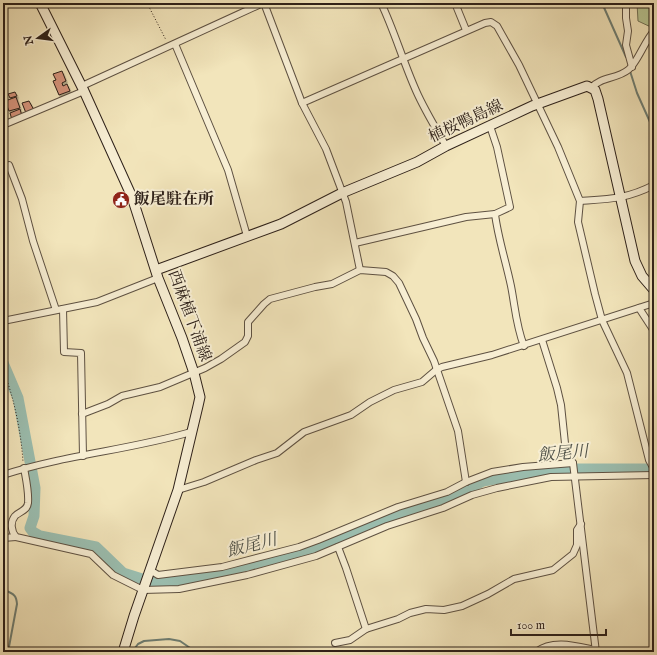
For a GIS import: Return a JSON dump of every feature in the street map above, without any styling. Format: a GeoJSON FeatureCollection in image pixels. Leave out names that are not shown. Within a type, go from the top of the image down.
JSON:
{"type":"FeatureCollection","features":[{"type":"Feature","properties":{"kind":"main road","name":"西麻植下浦線"},"geometry":{"type":"LineString","coordinates":[[40,3],[83,89],[132,197],[157,274],[194,373],[200,397],[178,490],[123,652]]}},
{"type":"Feature","properties":{"kind":"main road","name":"植桜鴨島線"},"geometry":{"type":"LineString","coordinates":[[157,274],[247,236],[281,224],[342,193],[417,162],[446,146],[537,104],[587,86],[591,88]]}},
{"type":"Feature","properties":{"kind":"main road"},"geometry":{"type":"LineString","coordinates":[[591,88],[595,90],[598,99],[634,261],[642,276],[650,280],[654,290]]}},
{"type":"Feature","properties":{"kind":"street"},"geometry":{"type":"LineString","coordinates":[[3,125],[83,89],[172,45],[263,3],[302,103],[326,149],[348,209],[360,270]]}},
{"type":"Feature","properties":{"kind":"street"},"geometry":{"type":"LineString","coordinates":[[380,3],[388,18],[418,96],[446,146]]}},
{"type":"Feature","properties":{"kind":"street"},"geometry":{"type":"LineString","coordinates":[[455,3],[466,30]]}},
{"type":"Feature","properties":{"kind":"street"},"geometry":{"type":"LineString","coordinates":[[626,3],[628,31],[626,44],[631,68]]}},
{"type":"Feature","properties":{"kind":"street"},"geometry":{"type":"LineString","coordinates":[[302,103],[485,22],[491,22],[497,26],[519,66],[563,158],[580,201],[578,222],[594,294],[602,320],[627,373],[649,460],[654,469]]}},
{"type":"Feature","properties":{"kind":"street"},"geometry":{"type":"LineString","coordinates":[[591,88],[596,82],[620,75],[631,68],[654,31]]}},
{"type":"Feature","properties":{"kind":"street"},"geometry":{"type":"LineString","coordinates":[[172,45],[228,170],[247,236]]}},
{"type":"Feature","properties":{"kind":"street"},"geometry":{"type":"LineString","coordinates":[[355,243],[466,217],[495,214],[510,207],[497,147],[490,126]]}},
{"type":"Feature","properties":{"kind":"street"},"geometry":{"type":"LineString","coordinates":[[3,166],[9,165],[22,199],[33,240],[60,309],[64,352],[81,353],[83,456]]}},
{"type":"Feature","properties":{"kind":"street"},"geometry":{"type":"LineString","coordinates":[[580,201],[620,198],[640,192],[654,185]]}},
{"type":"Feature","properties":{"kind":"street"},"geometry":{"type":"LineString","coordinates":[[495,214],[511,286],[519,334],[524,346]]}},
{"type":"Feature","properties":{"kind":"street"},"geometry":{"type":"LineString","coordinates":[[82,414],[108,404],[122,396],[160,387],[194,373],[221,359],[245,342],[248,336],[248,322],[264,304],[270,300],[315,287],[332,284],[360,270],[386,272],[393,276],[398,283],[416,319],[434,361],[458,431],[466,482]]}},
{"type":"Feature","properties":{"kind":"street"},"geometry":{"type":"LineString","coordinates":[[3,321],[96,302],[157,274]]}},
{"type":"Feature","properties":{"kind":"street"},"geometry":{"type":"LineString","coordinates":[[178,490],[204,482],[256,460],[277,453],[304,432],[351,415],[370,402],[394,390],[422,382],[442,367],[492,356],[654,303]]}},
{"type":"Feature","properties":{"kind":"street"},"geometry":{"type":"LineString","coordinates":[[639,308],[654,331]]}},
{"type":"Feature","properties":{"kind":"street"},"geometry":{"type":"LineString","coordinates":[[536,652],[556,644],[572,645],[596,651],[586,579],[574,463],[566,453],[558,388],[542,340]]}},
{"type":"Feature","properties":{"kind":"street"},"geometry":{"type":"LineString","coordinates":[[3,475],[24,468],[191,432]]}},
{"type":"Feature","properties":{"kind":"street"},"geometry":{"type":"LineString","coordinates":[[149,572],[158,575],[222,567],[299,547],[398,507],[447,492],[466,482],[492,472],[574,463]]}},
{"type":"Feature","properties":{"kind":"street"},"geometry":{"type":"LineString","coordinates":[[16,537],[11,527],[15,516],[24,511],[28,505],[24,468]]}},
{"type":"Feature","properties":{"kind":"street"},"geometry":{"type":"LineString","coordinates":[[3,538],[16,537],[90,554],[113,575],[144,588],[179,589],[212,583],[316,556],[387,526],[443,508],[472,495],[497,488],[551,477],[654,475]]}},
{"type":"Feature","properties":{"kind":"street"},"geometry":{"type":"LineString","coordinates":[[335,643],[350,640],[366,629],[426,609],[444,610],[462,606],[488,594],[514,579],[552,570],[572,554],[577,545],[577,530],[581,524]]}},
{"type":"Feature","properties":{"kind":"street"},"geometry":{"type":"LineString","coordinates":[[338,547],[366,629]]}},
{"type":"Feature","properties":{"kind":"path"},"geometry":{"type":"LineString","coordinates":[[148,3],[172,45]]}},
{"type":"Feature","properties":{"kind":"path"},"geometry":{"type":"LineString","coordinates":[[3,369],[8,382],[22,441],[24,468]]}},
{"type":"Feature","properties":{"kind":"green space"},"geometry":{"type":"Polygon","coordinates":[[[637,3],[654,3],[653,28],[638,21],[637,3]]]}},
{"type":"Feature","properties":{"kind":"building"},"geometry":{"type":"Polygon","coordinates":[[[62,71],[66,81],[62,83],[63,86],[67,84],[70,91],[59,95],[53,81],[56,80],[53,74],[62,71]]]}},
{"type":"Feature","properties":{"kind":"building"},"geometry":{"type":"Polygon","coordinates":[[[15,92],[17,96],[10,98],[8,94],[15,92]]]}},
{"type":"Feature","properties":{"kind":"building"},"geometry":{"type":"Polygon","coordinates":[[[16,97],[20,108],[9,111],[5,101],[16,97]]]}},
{"type":"Feature","properties":{"kind":"building"},"geometry":{"type":"Polygon","coordinates":[[[29,101],[34,110],[26,113],[22,103],[29,101]]]}},
{"type":"Feature","properties":{"kind":"building"},"geometry":{"type":"Polygon","coordinates":[[[20,109],[22,116],[12,120],[10,113],[20,109]]]}},
{"type":"Feature","properties":{"kind":"waterway"},"geometry":{"type":"LineString","coordinates":[[602,3],[626,57]]}},
{"type":"Feature","properties":{"kind":"waterway"},"geometry":{"type":"LineString","coordinates":[[630,71],[637,93],[654,131]]}},
{"type":"Feature","properties":{"kind":"waterway","name":"飯尾川"},"geometry":{"type":"LineString","coordinates":[[3,363],[18,398],[35,488],[34,516],[30,528],[33,532],[40,536],[96,547],[123,573],[155,583],[178,581],[230,570],[317,547],[404,513],[453,496],[483,481],[566,469],[654,469]]}},
{"type":"Feature","properties":{"kind":"waterway"},"geometry":{"type":"LineString","coordinates":[[3,588],[14,595],[17,604],[8,652]]}},
{"type":"Feature","properties":{"kind":"waterway"},"geometry":{"type":"LineString","coordinates":[[132,652],[138,644],[144,641],[169,639],[180,641],[196,652]]}},
{"type":"Feature","properties":{"kind":"place","name":"飯尾駐在所"},"geometry":{"type":"Point","coordinates":[121,200]}}]}
